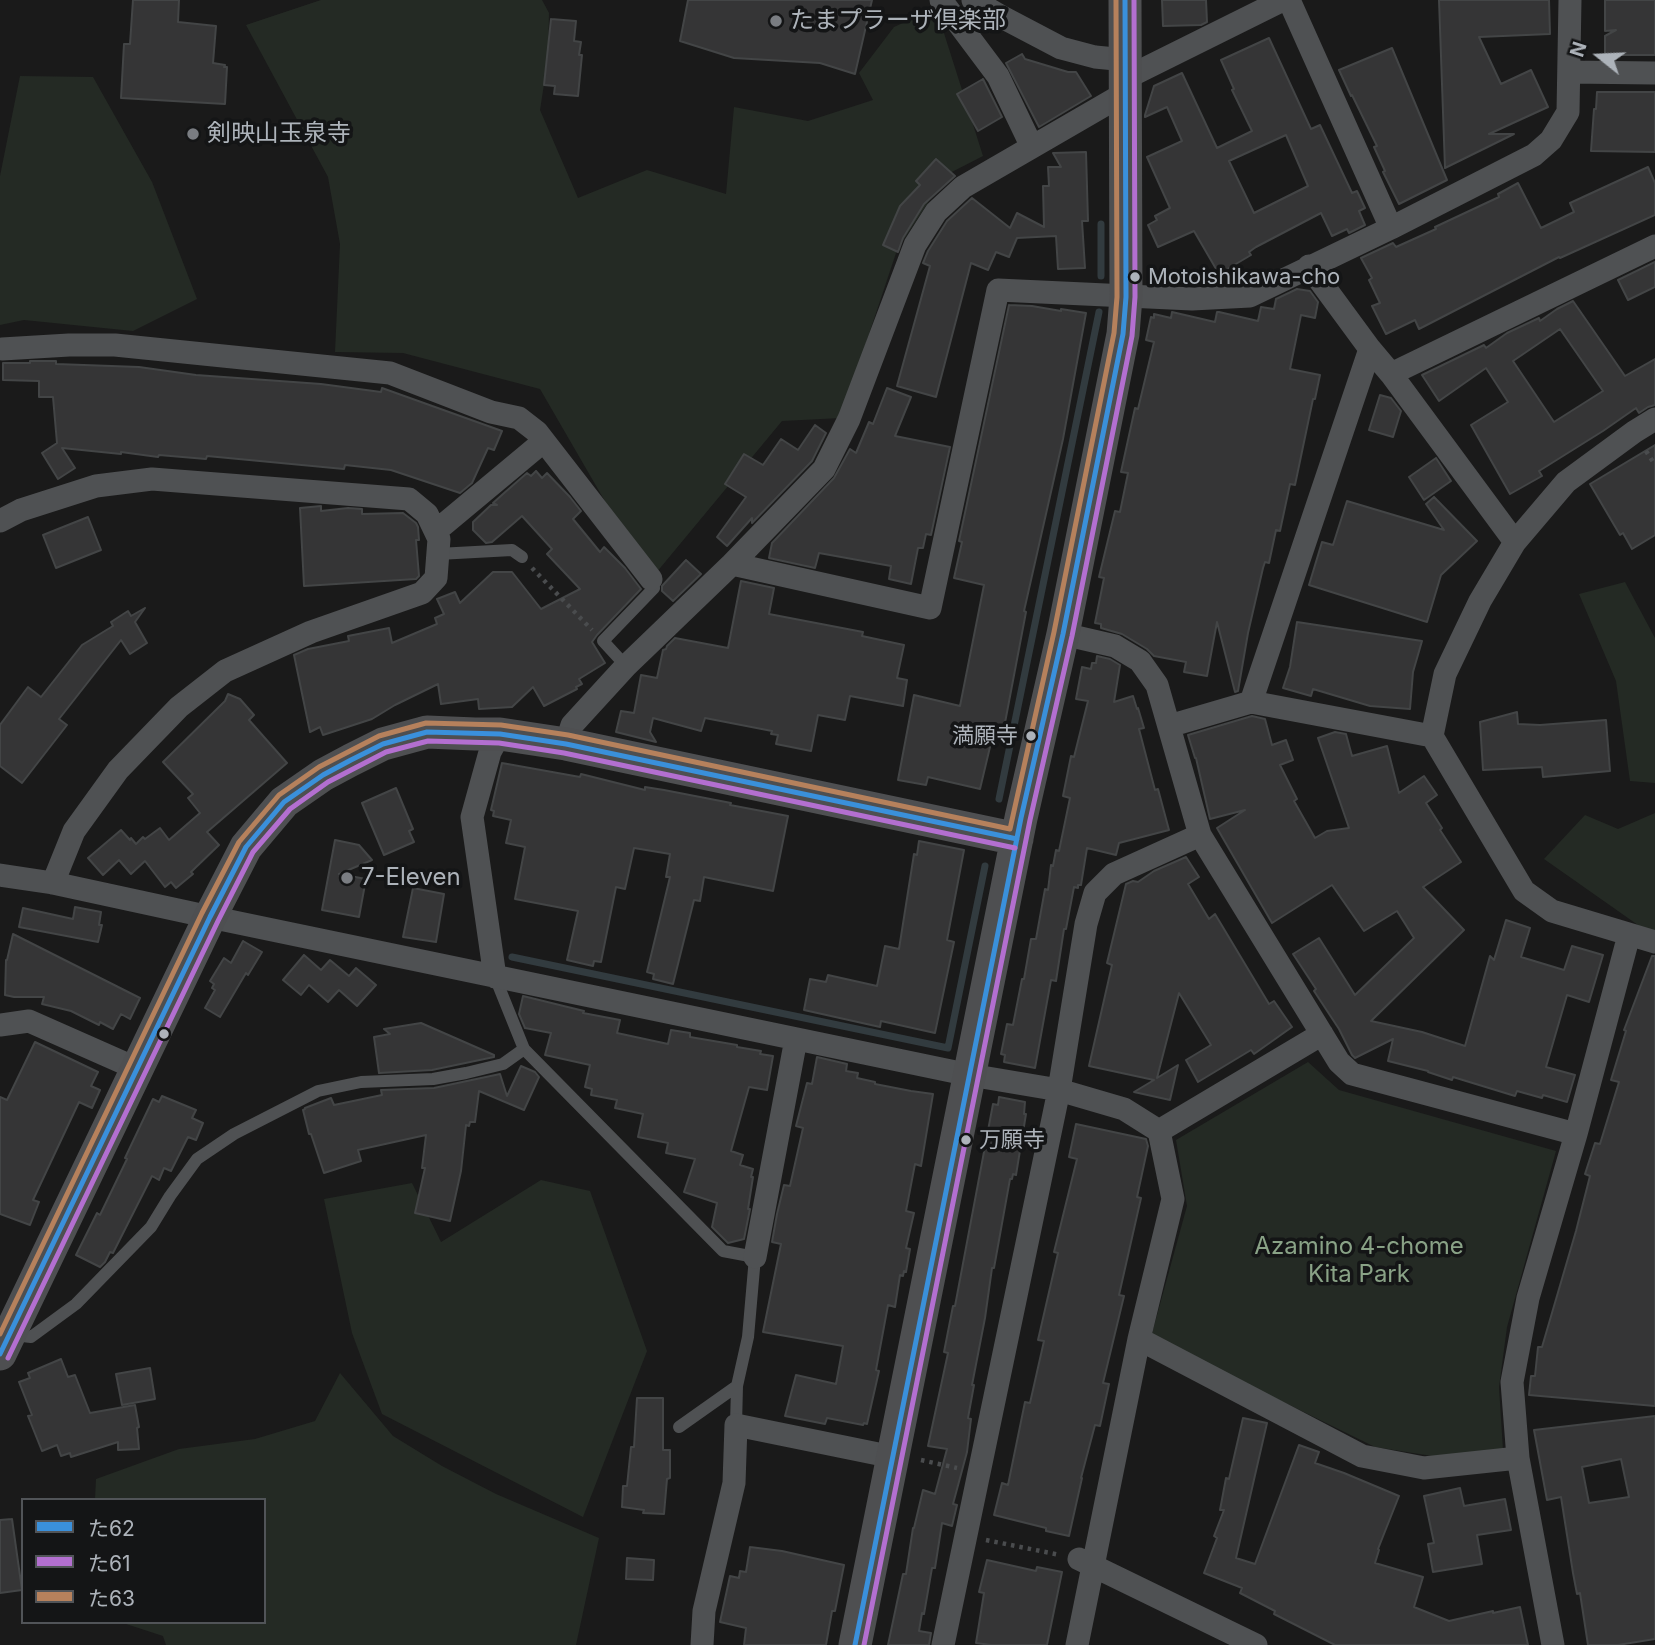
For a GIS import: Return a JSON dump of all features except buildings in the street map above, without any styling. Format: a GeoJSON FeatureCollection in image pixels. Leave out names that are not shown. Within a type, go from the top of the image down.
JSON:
{"type":"FeatureCollection","features":[{"type":"Feature","properties":{"kind":"street"},"geometry":{"type":"LineString","coordinates":[[941,0],[998,76],[1032,147]]}},
{"type":"Feature","properties":{"kind":"street"},"geometry":{"type":"LineString","coordinates":[[973,0],[1061,48],[1095,57],[1126,77]]}},
{"type":"Feature","properties":{"kind":"street"},"geometry":{"type":"LineString","coordinates":[[855,1645],[907,1459],[970,1076],[1123,334],[1126,297],[1125,0]]}},
{"type":"Feature","properties":{"kind":"street"},"geometry":{"type":"LineString","coordinates":[[566,744],[572,725],[626,666],[732,564],[824,469],[849,419],[915,245],[936,212],[963,187],[1032,147],[1126,77],[1283,0]]}},
{"type":"Feature","properties":{"kind":"street"},"geometry":{"type":"LineString","coordinates":[[1289,0],[1391,228]]}},
{"type":"Feature","properties":{"kind":"street"},"geometry":{"type":"LineString","coordinates":[[732,564],[930,608],[998,290],[1192,299],[1250,296],[1391,228],[1534,155],[1551,140],[1568,112],[1570,0]]}},
{"type":"Feature","properties":{"kind":"street"},"geometry":{"type":"LineString","coordinates":[[1569,72],[1655,73]]}},
{"type":"Feature","properties":{"kind":"street"},"geometry":{"type":"LineString","coordinates":[[1391,374],[1655,246]]}},
{"type":"Feature","properties":{"kind":"street"},"geometry":{"type":"LineString","coordinates":[[1309,266],[1516,542]]}},
{"type":"Feature","properties":{"kind":"street"},"geometry":{"type":"LineString","coordinates":[[2,349],[116,345],[390,373],[491,412],[519,418],[537,432],[651,579]]}},
{"type":"Feature","properties":{"kind":"street"},"geometry":{"type":"LineString","coordinates":[[1251,702],[1370,349]]}},
{"type":"Feature","properties":{"kind":"street"},"geometry":{"type":"LineString","coordinates":[[1655,419],[1638,438],[1566,482],[1516,542],[1480,601],[1444,674],[1432,736],[1524,891],[1552,911],[1655,942]]}},
{"type":"Feature","properties":{"kind":"street"},"geometry":{"type":"LineString","coordinates":[[437,543],[544,441]]}},
{"type":"Feature","properties":{"kind":"street"},"geometry":{"type":"LineString","coordinates":[[0,521],[21,510],[96,486],[152,479],[408,499],[427,514],[437,543],[436,578],[422,593],[311,632],[225,671],[179,708],[118,770],[88,811],[74,831],[53,883]]}},
{"type":"Feature","properties":{"kind":"street"},"geometry":{"type":"LineString","coordinates":[[1063,634],[1115,646],[1140,661],[1157,685],[1200,835],[1339,1062],[1352,1074],[1576,1134]]}},
{"type":"Feature","properties":{"kind":"street"},"geometry":{"type":"LineString","coordinates":[[1169,726],[1251,702],[1432,736]]}},
{"type":"Feature","properties":{"kind":"street"},"geometry":{"type":"LineString","coordinates":[[5,1344],[246,847],[285,802],[323,775],[383,744],[427,732],[500,734],[566,744],[1017,839]]}},
{"type":"Feature","properties":{"kind":"street"},"geometry":{"type":"LineString","coordinates":[[495,977],[472,817],[490,752],[500,734]]}},
{"type":"Feature","properties":{"kind":"street"},"geometry":{"type":"LineString","coordinates":[[943,1645],[972,1537],[1059,1090],[1086,924],[1095,893],[1114,874],[1200,835]]}},
{"type":"Feature","properties":{"kind":"street"},"geometry":{"type":"LineString","coordinates":[[0,875],[53,883],[970,1076],[1059,1090],[1124,1109],[1159,1131],[1173,1199],[1086,1562],[1077,1645]]}},
{"type":"Feature","properties":{"kind":"street"},"geometry":{"type":"LineString","coordinates":[[1553,1645],[1518,1458],[1512,1382],[1528,1298],[1576,1134],[1629,935]]}},
{"type":"Feature","properties":{"kind":"street"},"geometry":{"type":"LineString","coordinates":[[0,1025],[29,1021],[137,1070]]}},
{"type":"Feature","properties":{"kind":"street"},"geometry":{"type":"LineString","coordinates":[[1159,1131],[1322,1034]]}},
{"type":"Feature","properties":{"kind":"street"},"geometry":{"type":"LineString","coordinates":[[755,1257],[796,1039]]}},
{"type":"Feature","properties":{"kind":"street"},"geometry":{"type":"LineString","coordinates":[[1139,1339],[1362,1457],[1424,1468],[1518,1458]]}},
{"type":"Feature","properties":{"kind":"street"},"geometry":{"type":"LineString","coordinates":[[702,1645],[704,1611],[734,1483],[736,1425],[907,1459]]}},
{"type":"Feature","properties":{"kind":"street"},"geometry":{"type":"LineString","coordinates":[[1086,1562],[1256,1645]]}},
{"type":"Feature","properties":{"kind":"lane"},"geometry":{"type":"LineString","coordinates":[[437,543],[512,550],[522,557]]}},
{"type":"Feature","properties":{"kind":"lane"},"geometry":{"type":"LineString","coordinates":[[626,666],[603,641],[654,588],[651,579]]}},
{"type":"Feature","properties":{"kind":"lane"},"geometry":{"type":"LineString","coordinates":[[495,977],[524,1049],[723,1251],[755,1257],[748,1337],[737,1386],[736,1425]]}},
{"type":"Feature","properties":{"kind":"lane"},"geometry":{"type":"LineString","coordinates":[[5,1344],[31,1337],[76,1304],[151,1227],[197,1159],[234,1135],[318,1091],[361,1082],[433,1079],[466,1073],[503,1064],[524,1049]]}},
{"type":"Feature","properties":{"kind":"lane"},"geometry":{"type":"LineString","coordinates":[[678,1427],[737,1386]]}},
{"type":"Feature","properties":{"kind":"path"},"geometry":{"type":"LineString","coordinates":[[1638,438],[1655,465]]}},
{"type":"Feature","properties":{"kind":"path"},"geometry":{"type":"LineString","coordinates":[[522,557],[603,641]]}},
{"type":"Feature","properties":{"kind":"path"},"geometry":{"type":"LineString","coordinates":[[907,1459],[961,1469]]}},
{"type":"Feature","properties":{"kind":"path"},"geometry":{"type":"LineString","coordinates":[[972,1537],[1086,1562]]}},
{"type":"Feature","properties":{"kind":"green space"},"geometry":{"type":"Polygon","coordinates":[[[321,0],[542,0],[549,13],[548,58],[540,110],[578,198],[647,170],[726,194],[734,107],[808,121],[873,100],[859,73],[894,27],[936,8],[983,156],[946,175],[897,250],[841,418],[782,421],[656,573],[617,522],[540,389],[403,353],[335,352],[340,244],[328,177],[246,25],[321,0]]]}},
{"type":"Feature","properties":{"kind":"green space"},"geometry":{"type":"Polygon","coordinates":[[[20,76],[93,77],[152,182],[197,299],[133,331],[24,320],[0,325],[0,176],[20,76]]]}},
{"type":"Feature","properties":{"kind":"green space"},"geometry":{"type":"Polygon","coordinates":[[[1625,582],[1655,638],[1655,783],[1630,781],[1616,681],[1579,594],[1625,582]]]}},
{"type":"Feature","properties":{"kind":"green space"},"geometry":{"type":"Polygon","coordinates":[[[1655,813],[1655,937],[1544,859],[1585,815],[1618,829],[1655,813]]]}},
{"type":"Feature","properties":{"kind":"green space","name":"Azamino 4-chome Kita Park"},"geometry":{"type":"Polygon","coordinates":[[[1308,1062],[1339,1090],[1556,1151],[1507,1327],[1499,1387],[1503,1450],[1432,1456],[1375,1447],[1151,1337],[1187,1206],[1176,1140],[1308,1062]]]}},
{"type":"Feature","properties":{"kind":"green space"},"geometry":{"type":"Polygon","coordinates":[[[541,1180],[590,1191],[647,1351],[583,1517],[382,1414],[352,1333],[324,1199],[412,1183],[441,1242],[541,1180]]]}},
{"type":"Feature","properties":{"kind":"green space"},"geometry":{"type":"Polygon","coordinates":[[[340,1373],[393,1436],[496,1494],[599,1538],[576,1645],[166,1645],[163,1636],[126,1624],[266,1624],[266,1498],[95,1498],[96,1479],[179,1449],[255,1439],[315,1421],[340,1373]]]}},
{"type":"Feature","properties":{"kind":"waterway"},"geometry":{"type":"LineString","coordinates":[[1101,224],[1101,276]]}},
{"type":"Feature","properties":{"kind":"waterway"},"geometry":{"type":"LineString","coordinates":[[999,799],[1099,312]]}},
{"type":"Feature","properties":{"kind":"waterway"},"geometry":{"type":"LineString","coordinates":[[512,957],[948,1048],[985,866]]}},
{"type":"Feature","properties":{"kind":"transit line","name":"た63"},"geometry":{"type":"LineString","coordinates":[[0,1334],[202,913],[239,842],[279,795],[319,767],[379,736],[426,723],[501,725],[568,735],[1010,829],[1054,632],[1114,333],[1117,297],[1116,0]]}},
{"type":"Feature","properties":{"kind":"transit line","name":"た62"},"geometry":{"type":"LineString","coordinates":[[855,1645],[1021,818],[1063,634],[1123,334],[1126,297],[1125,0]]}},
{"type":"Feature","properties":{"kind":"transit line","name":"た61"},"geometry":{"type":"LineString","coordinates":[[864,1645],[1030,820],[1072,636],[1132,336],[1135,297],[1134,0]]}},
{"type":"Feature","properties":{"kind":"transit line","name":"た62"},"geometry":{"type":"LineString","coordinates":[[0,1354],[246,847],[284,802],[323,775],[351,760],[383,744],[427,732],[500,734],[566,744],[1017,839]]}},
{"type":"Feature","properties":{"kind":"transit line","name":"た61"},"geometry":{"type":"LineString","coordinates":[[8,1358],[253,852],[290,809],[328,782],[386,752],[428,741],[499,743],[564,753],[1015,848]]}},
{"type":"Feature","properties":{"kind":"place","name":"たまプラーザ倶楽部"},"geometry":{"type":"Point","coordinates":[776,21]}},
{"type":"Feature","properties":{"kind":"place","name":"剣映山玉泉寺"},"geometry":{"type":"Point","coordinates":[193,134]}},
{"type":"Feature","properties":{"kind":"place","name":"Motoishikawa-cho"},"geometry":{"type":"Point","coordinates":[1135,277]}},
{"type":"Feature","properties":{"kind":"place","name":"満願寺"},"geometry":{"type":"Point","coordinates":[1031,736]}},
{"type":"Feature","properties":{"kind":"place","name":"7-Eleven"},"geometry":{"type":"Point","coordinates":[347,878]}},
{"type":"Feature","properties":{"kind":"place","name":"万願寺"},"geometry":{"type":"Point","coordinates":[966,1140]}}]}
